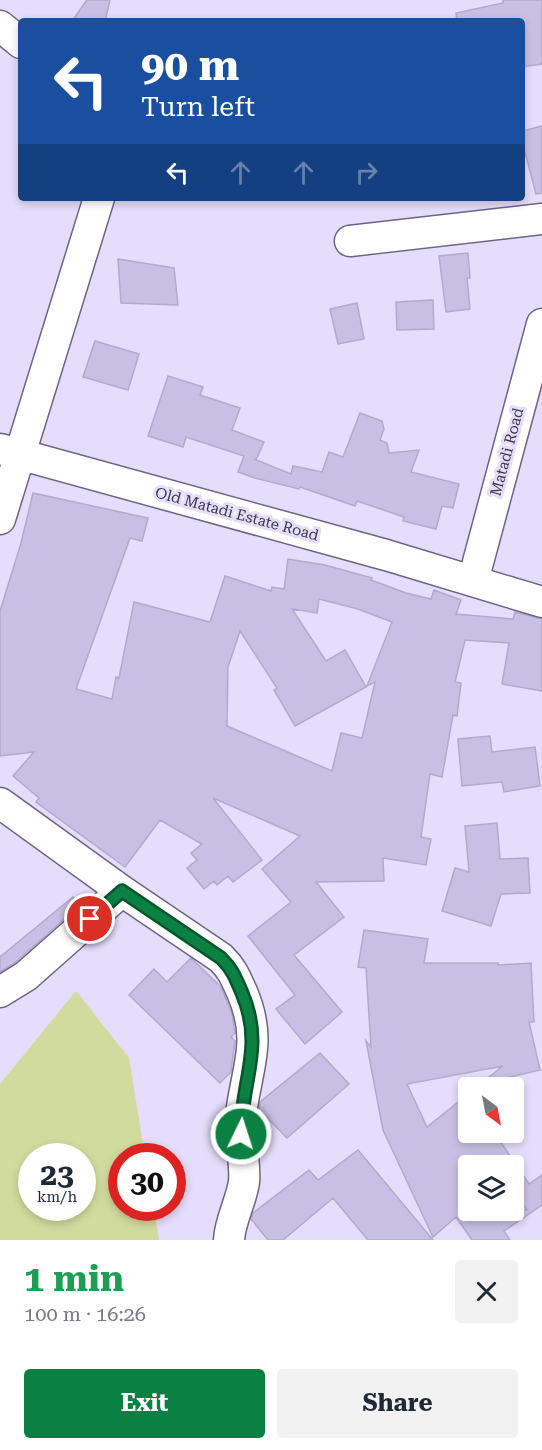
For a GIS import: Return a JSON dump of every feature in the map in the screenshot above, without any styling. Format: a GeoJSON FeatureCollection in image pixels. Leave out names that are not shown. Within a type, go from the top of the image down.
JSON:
{"type":"FeatureCollection","features":[{"type":"Feature","properties":{"kind":"street"},"geometry":{"type":"LineString","coordinates":[[0,26],[18,41]]}},
{"type":"Feature","properties":{"kind":"street"},"geometry":{"type":"LineString","coordinates":[[0,519],[11,452],[98,201]]}},
{"type":"Feature","properties":{"kind":"street"},"geometry":{"type":"LineString","coordinates":[[350,241],[542,219]]}},
{"type":"Feature","properties":{"kind":"street","name":"Matadi Road"},"geometry":{"type":"LineString","coordinates":[[473,580],[542,324]]}},
{"type":"Feature","properties":{"kind":"street","name":"Old Matadi Estate Road"},"geometry":{"type":"LineString","coordinates":[[11,452],[473,580],[542,602]]}},
{"type":"Feature","properties":{"kind":"street"},"geometry":{"type":"LineString","coordinates":[[0,802],[122,891],[221,958],[234,970],[250,1011],[254,1031],[253,1053],[241,1115],[244,1183],[229,1230],[229,1240]]}},
{"type":"Feature","properties":{"kind":"street"},"geometry":{"type":"LineString","coordinates":[[0,992],[26,976],[122,891]]}},
{"type":"Feature","properties":{"kind":"green space"},"geometry":{"type":"Polygon","coordinates":[[[76,991],[129,1058],[143,1143],[108,1143],[108,1221],[156,1221],[159,1240],[0,1240],[0,1084],[76,991]]]}},
{"type":"Feature","properties":{"kind":"building"},"geometry":{"type":"Polygon","coordinates":[[[87,0],[110,0],[106,18],[74,18],[87,0]]]}},
{"type":"Feature","properties":{"kind":"building"},"geometry":{"type":"Polygon","coordinates":[[[503,0],[542,0],[542,64],[525,67],[525,18],[457,18],[456,13],[503,3],[503,0]]]}},
{"type":"Feature","properties":{"kind":"building"},"geometry":{"type":"Polygon","coordinates":[[[542,126],[542,193],[536,194],[525,152],[525,130],[542,126]]]}},
{"type":"Feature","properties":{"kind":"building"},"geometry":{"type":"Polygon","coordinates":[[[468,253],[470,278],[467,278],[470,309],[446,312],[439,256],[468,253]]]}},
{"type":"Feature","properties":{"kind":"building"},"geometry":{"type":"Polygon","coordinates":[[[118,259],[174,268],[178,305],[121,303],[118,259]]]}},
{"type":"Feature","properties":{"kind":"building"},"geometry":{"type":"Polygon","coordinates":[[[433,300],[434,329],[397,330],[396,302],[433,300]]]}},
{"type":"Feature","properties":{"kind":"building"},"geometry":{"type":"Polygon","coordinates":[[[357,303],[364,339],[338,344],[330,309],[357,303]]]}},
{"type":"Feature","properties":{"kind":"building"},"geometry":{"type":"Polygon","coordinates":[[[95,341],[139,354],[128,390],[83,377],[95,341]]]}},
{"type":"Feature","properties":{"kind":"building"},"geometry":{"type":"Polygon","coordinates":[[[168,376],[203,387],[200,395],[240,408],[232,430],[264,442],[256,460],[291,474],[293,466],[322,472],[329,452],[343,457],[360,413],[382,421],[384,429],[380,440],[387,443],[389,453],[419,450],[411,472],[459,484],[453,508],[442,506],[436,529],[403,521],[404,517],[357,501],[355,506],[300,487],[299,489],[238,472],[244,456],[186,437],[183,447],[148,436],[168,376]]]}},
{"type":"Feature","properties":{"kind":"building"},"geometry":{"type":"Polygon","coordinates":[[[33,493],[148,518],[142,541],[130,538],[76,689],[112,699],[116,677],[119,678],[134,602],[210,622],[225,576],[271,591],[272,587],[284,589],[288,559],[325,565],[372,578],[371,580],[406,593],[431,599],[434,590],[461,600],[456,614],[513,619],[515,612],[542,619],[542,691],[502,684],[509,643],[465,640],[455,682],[461,683],[457,716],[453,715],[442,777],[430,774],[421,837],[431,839],[426,865],[383,858],[384,881],[316,882],[344,917],[294,955],[342,1012],[305,1044],[276,1009],[295,995],[248,936],[291,902],[262,869],[300,836],[213,798],[262,860],[233,882],[228,876],[217,885],[214,881],[204,889],[187,868],[197,860],[191,853],[202,844],[160,820],[125,867],[36,802],[39,798],[13,776],[34,752],[0,756],[0,611],[21,543],[33,493]],[[319,599],[317,613],[292,609],[326,661],[345,650],[366,687],[295,726],[274,690],[277,688],[240,631],[228,667],[227,726],[332,771],[341,733],[362,738],[375,682],[367,686],[392,622],[358,609],[319,599]]]}},
{"type":"Feature","properties":{"kind":"building"},"geometry":{"type":"Polygon","coordinates":[[[490,736],[492,752],[535,747],[540,786],[504,792],[502,782],[462,786],[458,739],[490,736]]]}},
{"type":"Feature","properties":{"kind":"building"},"geometry":{"type":"Polygon","coordinates":[[[497,823],[500,859],[528,858],[530,893],[501,894],[491,926],[442,911],[455,868],[469,872],[465,826],[497,823]]]}},
{"type":"Feature","properties":{"kind":"building"},"geometry":{"type":"Polygon","coordinates":[[[73,897],[80,905],[16,962],[0,972],[0,957],[73,897]]]}},
{"type":"Feature","properties":{"kind":"building"},"geometry":{"type":"Polygon","coordinates":[[[364,930],[428,939],[424,963],[498,963],[498,965],[531,963],[534,1022],[529,1022],[540,1070],[510,1077],[489,1077],[503,1066],[407,1084],[427,1127],[458,1102],[458,1143],[501,1143],[509,1155],[458,1155],[458,1220],[456,1217],[433,1237],[383,1130],[366,1041],[371,1047],[366,968],[358,967],[364,930]]]}},
{"type":"Feature","properties":{"kind":"building"},"geometry":{"type":"Polygon","coordinates":[[[191,958],[221,987],[232,1014],[235,1033],[231,1037],[235,1041],[231,1072],[220,1083],[129,995],[154,969],[167,982],[191,958]]]}},
{"type":"Feature","properties":{"kind":"building"},"geometry":{"type":"Polygon","coordinates":[[[320,1053],[349,1084],[287,1138],[259,1109],[260,1102],[320,1053]]]}},
{"type":"Feature","properties":{"kind":"building"},"geometry":{"type":"Polygon","coordinates":[[[358,1150],[433,1240],[368,1240],[333,1198],[283,1240],[268,1240],[251,1219],[253,1213],[309,1170],[318,1180],[358,1150]]]}},
{"type":"Feature","properties":{"kind":"building"},"geometry":{"type":"Polygon","coordinates":[[[542,1175],[542,1205],[524,1217],[524,1210],[527,1210],[524,1206],[524,1177],[529,1184],[542,1175]]]}},
{"type":"Feature","properties":{"kind":"building"},"geometry":{"type":"Polygon","coordinates":[[[459,1221],[519,1221],[504,1231],[510,1240],[472,1240],[459,1221]]]}},
{"type":"Feature","properties":{"kind":"route"},"geometry":{"type":"LineString","coordinates":[[90,919],[122,891],[221,958],[234,970],[250,1011],[254,1031],[253,1053],[241,1115],[241,1134]]}}]}
